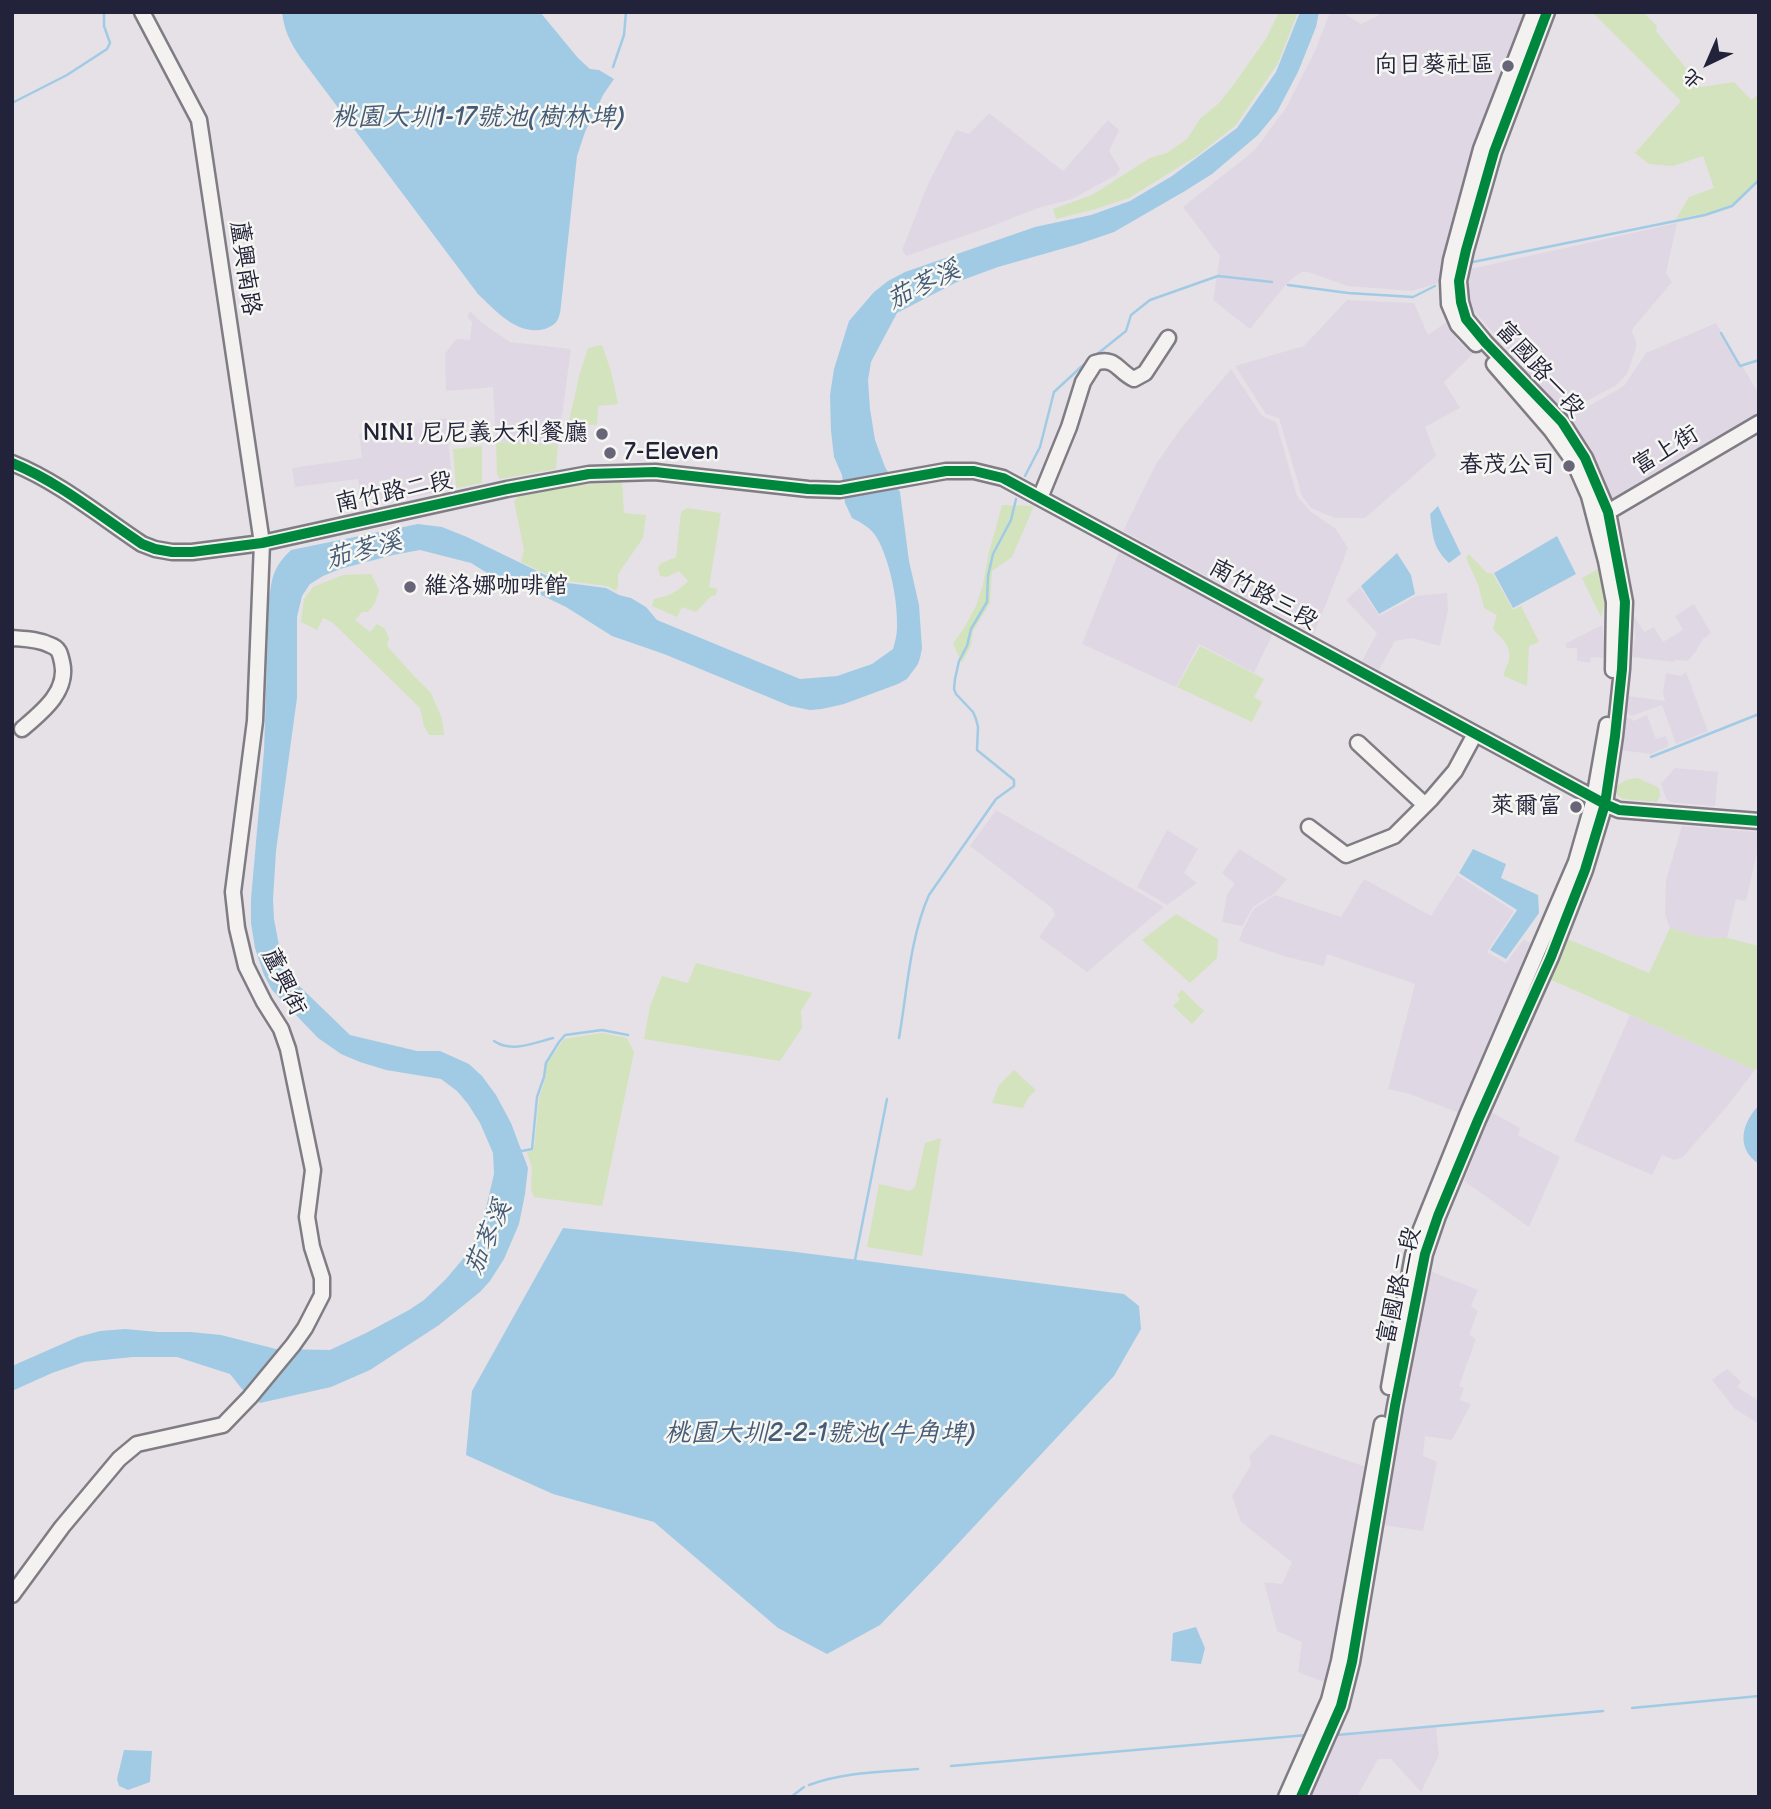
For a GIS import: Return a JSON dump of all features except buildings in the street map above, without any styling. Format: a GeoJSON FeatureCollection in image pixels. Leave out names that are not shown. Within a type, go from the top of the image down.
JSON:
{"type":"FeatureCollection","features":[{"type":"Feature","properties":{"kind":"street","name":"蘆興南路"},"geometry":{"type":"LineString","coordinates":[[142,12],[199,120],[262,543]]}},
{"type":"Feature","properties":{"kind":"street","name":"富國路一段"},"geometry":{"type":"LineString","coordinates":[[1534,12],[1481,149],[1451,260],[1449,304],[1458,325],[1534,408],[1574,463],[1589,496],[1601,513]]}},
{"type":"Feature","properties":{"kind":"street","name":"富國路一段"},"geometry":{"type":"LineString","coordinates":[[1547,12],[1494,152],[1459,281],[1466,319],[1562,422],[1585,458],[1601,513],[1614,602],[1613,668],[1600,802]]}},
{"type":"Feature","properties":{"kind":"street"},"geometry":{"type":"LineString","coordinates":[[1040,498],[1069,427],[1083,382],[1095,363],[1105,360],[1111,362],[1134,379],[1144,373],[1168,338]]}},
{"type":"Feature","properties":{"kind":"street","name":"富上街"},"geometry":{"type":"LineString","coordinates":[[1601,513],[1759,423]]}},
{"type":"Feature","properties":{"kind":"street","name":"南竹路二段"},"geometry":{"type":"LineString","coordinates":[[12,463],[61,489],[142,544],[172,552],[262,543],[507,489],[589,474],[655,472],[808,489]]}},
{"type":"Feature","properties":{"kind":"street","name":"南竹路三段"},"geometry":{"type":"LineString","coordinates":[[808,489],[840,490],[946,471],[974,471],[1003,478],[1600,802],[1619,810],[1759,821]]}},
{"type":"Feature","properties":{"kind":"street","name":"蘆興街"},"geometry":{"type":"LineString","coordinates":[[12,1595],[62,1527],[119,1459],[137,1444],[223,1425],[293,1345],[322,1295],[322,1278],[312,1247],[307,1217],[313,1170],[288,1049],[281,1029],[246,966],[237,928],[233,892],[255,721],[262,543]]}},
{"type":"Feature","properties":{"kind":"street"},"geometry":{"type":"LineString","coordinates":[[12,638],[51,645],[59,650],[63,669],[62,682],[46,708],[22,729]]}},
{"type":"Feature","properties":{"kind":"street"},"geometry":{"type":"LineString","coordinates":[[1309,827],[1346,855],[1394,836],[1455,771],[1475,734]]}},
{"type":"Feature","properties":{"kind":"street"},"geometry":{"type":"LineString","coordinates":[[1358,743],[1425,805]]}},
{"type":"Feature","properties":{"kind":"street","name":"富國路二段"},"geometry":{"type":"LineString","coordinates":[[1286,1797],[1329,1700],[1339,1661],[1413,1255],[1421,1229],[1600,802]]}},
{"type":"Feature","properties":{"kind":"street","name":"富國路二段"},"geometry":{"type":"LineString","coordinates":[[1301,1797],[1341,1706],[1352,1662],[1395,1406],[1425,1254],[1478,1120],[1551,957],[1585,870],[1600,802]]}},
{"type":"Feature","properties":{"kind":"shaded area"},"geometry":{"type":"Polygon","coordinates":[[[1330,12],[1342,12],[1361,24],[1381,12],[1527,12],[1476,144],[1443,255],[1444,277],[1438,283],[1412,291],[1348,286],[1302,272],[1283,288],[1250,329],[1213,300],[1220,256],[1183,207],[1255,150],[1286,108],[1315,51],[1330,12]]]}},
{"type":"Feature","properties":{"kind":"shaded area"},"geometry":{"type":"Polygon","coordinates":[[[989,113],[1063,171],[1108,120],[1119,130],[1109,151],[1120,169],[1116,175],[1072,199],[1038,208],[906,256],[902,250],[928,184],[956,130],[969,134],[989,113]]]}},
{"type":"Feature","properties":{"kind":"shaded area"},"geometry":{"type":"Polygon","coordinates":[[[1677,223],[1666,273],[1672,282],[1633,328],[1636,348],[1627,374],[1615,386],[1564,413],[1475,312],[1468,298],[1466,270],[1677,223]]]}},
{"type":"Feature","properties":{"kind":"shaded area"},"geometry":{"type":"Polygon","coordinates":[[[1347,300],[1414,303],[1428,335],[1448,321],[1457,340],[1473,354],[1444,382],[1460,408],[1425,427],[1436,456],[1365,518],[1335,518],[1311,508],[1302,496],[1279,418],[1266,414],[1235,366],[1304,346],[1347,300]]]}},
{"type":"Feature","properties":{"kind":"shaded area"},"geometry":{"type":"Polygon","coordinates":[[[470,311],[482,323],[510,342],[571,349],[558,445],[496,442],[493,387],[446,391],[445,354],[456,339],[470,340],[472,322],[467,317],[470,311]]]}},
{"type":"Feature","properties":{"kind":"shaded area"},"geometry":{"type":"Polygon","coordinates":[[[1716,323],[1759,394],[1759,416],[1613,504],[1595,457],[1568,418],[1624,386],[1646,353],[1716,323]]]}},
{"type":"Feature","properties":{"kind":"shaded area"},"geometry":{"type":"Polygon","coordinates":[[[1231,369],[1262,416],[1276,422],[1297,496],[1311,512],[1335,528],[1348,548],[1314,634],[1123,531],[1156,464],[1179,431],[1231,369]]]}},
{"type":"Feature","properties":{"kind":"shaded area"},"geometry":{"type":"Polygon","coordinates":[[[446,418],[453,489],[362,507],[358,479],[295,487],[292,468],[362,458],[359,434],[446,418]]]}},
{"type":"Feature","properties":{"kind":"shaded area"},"geometry":{"type":"Polygon","coordinates":[[[1119,552],[1273,633],[1254,673],[1199,644],[1176,687],[1082,644],[1119,552]]]}},
{"type":"Feature","properties":{"kind":"shaded area"},"geometry":{"type":"Polygon","coordinates":[[[1360,587],[1379,616],[1416,596],[1447,593],[1448,610],[1440,646],[1412,638],[1395,641],[1379,670],[1362,661],[1377,633],[1346,600],[1360,587]]]}},
{"type":"Feature","properties":{"kind":"shaded area"},"geometry":{"type":"Polygon","coordinates":[[[1694,604],[1711,633],[1703,639],[1688,661],[1632,657],[1634,616],[1644,632],[1654,627],[1663,642],[1683,630],[1675,616],[1694,604]]]}},
{"type":"Feature","properties":{"kind":"shaded area"},"geometry":{"type":"Polygon","coordinates":[[[1602,625],[1605,641],[1603,658],[1591,657],[1590,663],[1577,661],[1577,648],[1567,648],[1565,644],[1602,625]]]}},
{"type":"Feature","properties":{"kind":"shaded area"},"geometry":{"type":"Polygon","coordinates":[[[1686,672],[1708,731],[1676,744],[1662,705],[1631,716],[1625,710],[1628,696],[1665,701],[1663,693],[1666,673],[1681,676],[1686,672]]]}},
{"type":"Feature","properties":{"kind":"shaded area"},"geometry":{"type":"Polygon","coordinates":[[[1647,715],[1656,739],[1666,736],[1669,746],[1651,754],[1619,750],[1623,717],[1633,721],[1647,715]]]}},
{"type":"Feature","properties":{"kind":"shaded area"},"geometry":{"type":"Polygon","coordinates":[[[1675,768],[1718,772],[1715,806],[1670,802],[1661,784],[1675,768]]]}},
{"type":"Feature","properties":{"kind":"shaded area"},"geometry":{"type":"Polygon","coordinates":[[[996,810],[1164,907],[1087,972],[1039,937],[1055,915],[1052,908],[970,846],[996,810]]]}},
{"type":"Feature","properties":{"kind":"shaded area"},"geometry":{"type":"Polygon","coordinates":[[[1682,826],[1759,832],[1759,844],[1746,901],[1736,899],[1727,938],[1700,937],[1670,928],[1665,915],[1666,880],[1682,826]]]}},
{"type":"Feature","properties":{"kind":"shaded area"},"geometry":{"type":"Polygon","coordinates":[[[1167,830],[1198,849],[1184,873],[1197,883],[1167,905],[1137,887],[1167,830]]]}},
{"type":"Feature","properties":{"kind":"shaded area"},"geometry":{"type":"Polygon","coordinates":[[[1239,849],[1287,879],[1275,893],[1253,907],[1242,926],[1222,922],[1227,894],[1235,884],[1222,873],[1239,849]]]}},
{"type":"Feature","properties":{"kind":"shaded area"},"geometry":{"type":"Polygon","coordinates":[[[1457,875],[1514,911],[1487,952],[1506,963],[1524,939],[1534,946],[1462,1114],[1410,1094],[1388,1089],[1415,984],[1327,954],[1324,966],[1239,941],[1254,909],[1275,895],[1341,917],[1364,879],[1431,916],[1457,875]]]}},
{"type":"Feature","properties":{"kind":"shaded area"},"geometry":{"type":"Polygon","coordinates":[[[1630,1015],[1755,1070],[1682,1158],[1674,1160],[1662,1155],[1652,1175],[1574,1141],[1630,1015]]]}},
{"type":"Feature","properties":{"kind":"shaded area"},"geometry":{"type":"Polygon","coordinates":[[[1491,1112],[1520,1128],[1518,1135],[1560,1157],[1529,1227],[1464,1181],[1491,1112]]]}},
{"type":"Feature","properties":{"kind":"shaded area"},"geometry":{"type":"Polygon","coordinates":[[[1430,1271],[1478,1290],[1471,1306],[1478,1311],[1469,1335],[1476,1339],[1459,1386],[1464,1388],[1460,1400],[1471,1404],[1452,1440],[1425,1436],[1423,1456],[1437,1462],[1423,1531],[1384,1525],[1408,1368],[1430,1271]]]}},
{"type":"Feature","properties":{"kind":"shaded area"},"geometry":{"type":"Polygon","coordinates":[[[1727,1369],[1741,1382],[1737,1387],[1759,1401],[1759,1424],[1735,1409],[1712,1380],[1727,1369]]]}},
{"type":"Feature","properties":{"kind":"shaded area"},"geometry":{"type":"Polygon","coordinates":[[[1271,1434],[1366,1467],[1329,1684],[1298,1672],[1302,1642],[1277,1631],[1264,1582],[1282,1584],[1292,1562],[1241,1522],[1232,1496],[1251,1465],[1249,1456],[1271,1434]]]}},
{"type":"Feature","properties":{"kind":"shaded area"},"geometry":{"type":"Polygon","coordinates":[[[1436,1727],[1439,1755],[1421,1792],[1391,1759],[1378,1759],[1357,1797],[1307,1797],[1337,1733],[1436,1727]]]}},
{"type":"Feature","properties":{"kind":"green space"},"geometry":{"type":"Polygon","coordinates":[[[1279,12],[1298,12],[1278,63],[1236,125],[1198,155],[1129,198],[1056,219],[1053,209],[1092,195],[1150,158],[1167,153],[1187,139],[1200,119],[1219,103],[1234,84],[1266,39],[1279,12]]]}},
{"type":"Feature","properties":{"kind":"green space"},"geometry":{"type":"Polygon","coordinates":[[[1592,12],[1643,12],[1657,26],[1656,31],[1701,87],[1734,82],[1751,100],[1759,94],[1759,180],[1740,199],[1720,211],[1676,219],[1689,197],[1714,188],[1703,156],[1673,166],[1649,164],[1635,153],[1681,101],[1592,12]]]}},
{"type":"Feature","properties":{"kind":"green space"},"geometry":{"type":"Polygon","coordinates":[[[602,345],[618,404],[598,406],[597,425],[568,425],[588,348],[602,345]]]}},
{"type":"Feature","properties":{"kind":"green space"},"geometry":{"type":"Polygon","coordinates":[[[496,442],[558,445],[556,469],[500,479],[497,474],[496,442]]]}},
{"type":"Feature","properties":{"kind":"green space"},"geometry":{"type":"Polygon","coordinates":[[[482,446],[482,483],[456,488],[453,449],[482,446]]]}},
{"type":"Feature","properties":{"kind":"green space"},"geometry":{"type":"Polygon","coordinates":[[[622,482],[624,513],[646,515],[643,538],[618,574],[616,591],[607,586],[559,580],[521,562],[524,550],[514,501],[519,496],[569,486],[622,482]]]}},
{"type":"Feature","properties":{"kind":"green space"},"geometry":{"type":"Polygon","coordinates":[[[1002,505],[1034,506],[1012,557],[992,571],[990,603],[973,631],[971,645],[962,663],[953,644],[976,606],[1002,505]]]}},
{"type":"Feature","properties":{"kind":"green space"},"geometry":{"type":"Polygon","coordinates":[[[687,508],[721,513],[709,587],[717,589],[716,595],[711,596],[696,612],[682,607],[677,617],[652,606],[654,599],[673,593],[688,581],[679,571],[667,577],[660,576],[658,568],[660,564],[676,557],[681,512],[687,508]]]}},
{"type":"Feature","properties":{"kind":"green space"},"geometry":{"type":"Polygon","coordinates":[[[1469,554],[1487,573],[1493,574],[1513,610],[1521,606],[1539,642],[1529,646],[1527,686],[1504,676],[1509,651],[1493,629],[1497,615],[1484,608],[1478,584],[1466,558],[1469,554]]]}},
{"type":"Feature","properties":{"kind":"green space"},"geometry":{"type":"Polygon","coordinates":[[[1598,569],[1605,602],[1601,617],[1582,578],[1598,569]]]}},
{"type":"Feature","properties":{"kind":"green space"},"geometry":{"type":"Polygon","coordinates":[[[371,574],[379,590],[375,603],[368,612],[362,612],[355,620],[370,632],[377,624],[384,628],[389,638],[387,646],[431,693],[442,719],[444,735],[429,735],[420,708],[332,622],[323,618],[317,630],[301,622],[304,599],[313,587],[343,575],[371,574]]]}},
{"type":"Feature","properties":{"kind":"green space"},"geometry":{"type":"Polygon","coordinates":[[[1200,646],[1264,679],[1254,697],[1262,702],[1252,722],[1177,687],[1200,646]]]}},
{"type":"Feature","properties":{"kind":"green space"},"geometry":{"type":"Polygon","coordinates":[[[1638,778],[1659,788],[1660,796],[1657,802],[1623,799],[1617,795],[1615,787],[1626,780],[1638,778]]]}},
{"type":"Feature","properties":{"kind":"green space"},"geometry":{"type":"Polygon","coordinates":[[[1176,914],[1218,939],[1217,958],[1190,983],[1142,940],[1176,914]]]}},
{"type":"Feature","properties":{"kind":"green space"},"geometry":{"type":"Polygon","coordinates":[[[1670,928],[1700,937],[1727,938],[1759,946],[1759,1067],[1755,1070],[1547,978],[1565,938],[1649,973],[1670,928]]]}},
{"type":"Feature","properties":{"kind":"green space"},"geometry":{"type":"Polygon","coordinates":[[[696,963],[812,993],[801,1011],[802,1028],[780,1061],[644,1039],[650,1006],[662,976],[688,983],[696,963]]]}},
{"type":"Feature","properties":{"kind":"green space"},"geometry":{"type":"Polygon","coordinates":[[[1182,990],[1204,1011],[1192,1024],[1173,1006],[1180,999],[1177,995],[1182,990]]]}},
{"type":"Feature","properties":{"kind":"green space"},"geometry":{"type":"Polygon","coordinates":[[[603,1033],[627,1038],[634,1052],[602,1206],[534,1197],[531,1189],[532,1168],[527,1152],[534,1150],[539,1098],[547,1064],[564,1039],[603,1033]]]}},
{"type":"Feature","properties":{"kind":"green space"},"geometry":{"type":"Polygon","coordinates":[[[1014,1070],[1036,1090],[1023,1108],[992,1103],[999,1085],[1014,1070]]]}},
{"type":"Feature","properties":{"kind":"green space"},"geometry":{"type":"Polygon","coordinates":[[[941,1138],[922,1256],[867,1247],[879,1184],[910,1191],[915,1187],[925,1143],[941,1138]]]}},
{"type":"Feature","properties":{"kind":"water","name":"桃園大圳1-17號池(樹林埤)"},"geometry":{"type":"Polygon","coordinates":[[[282,12],[540,12],[590,69],[599,70],[614,79],[585,132],[577,156],[561,308],[554,324],[545,329],[525,329],[508,320],[478,294],[300,57],[288,36],[282,12]]]}},
{"type":"Feature","properties":{"kind":"water","name":"茄苳溪"},"geometry":{"type":"Polygon","coordinates":[[[1300,12],[1319,12],[1316,27],[1298,72],[1277,112],[1258,135],[1212,174],[1114,232],[957,282],[897,313],[871,362],[868,380],[875,440],[885,467],[900,492],[909,561],[919,605],[922,648],[918,664],[907,679],[844,704],[810,710],[790,706],[664,654],[612,636],[566,607],[535,592],[505,584],[471,563],[420,550],[340,569],[310,584],[302,596],[297,617],[297,698],[276,851],[273,899],[281,956],[290,977],[350,1035],[417,1051],[440,1051],[469,1064],[482,1076],[511,1123],[528,1168],[519,1224],[504,1259],[480,1292],[439,1325],[370,1370],[331,1387],[260,1403],[242,1389],[230,1374],[177,1357],[133,1357],[84,1362],[12,1391],[12,1366],[78,1337],[100,1331],[125,1329],[191,1332],[221,1335],[276,1349],[330,1350],[424,1300],[462,1260],[481,1229],[494,1174],[493,1153],[468,1104],[441,1079],[386,1070],[360,1062],[341,1054],[318,1038],[272,990],[255,948],[251,899],[264,751],[269,599],[275,572],[285,556],[291,550],[418,524],[442,527],[560,582],[606,588],[631,598],[646,607],[657,620],[800,679],[837,676],[872,664],[893,649],[897,617],[892,582],[882,547],[872,531],[852,518],[845,503],[842,475],[834,457],[830,395],[834,369],[849,321],[874,292],[905,272],[1035,227],[1091,215],[1130,201],[1172,176],[1237,128],[1276,72],[1300,12]]]}},
{"type":"Feature","properties":{"kind":"water"},"geometry":{"type":"Polygon","coordinates":[[[1438,506],[1461,554],[1449,563],[1439,552],[1433,535],[1430,514],[1438,506]]]}},
{"type":"Feature","properties":{"kind":"water"},"geometry":{"type":"Polygon","coordinates":[[[1557,536],[1576,574],[1513,608],[1494,573],[1557,536]]]}},
{"type":"Feature","properties":{"kind":"water"},"geometry":{"type":"Polygon","coordinates":[[[1397,553],[1411,575],[1415,594],[1379,614],[1361,586],[1397,553]]]}},
{"type":"Feature","properties":{"kind":"water"},"geometry":{"type":"Polygon","coordinates":[[[1473,849],[1506,864],[1501,878],[1538,895],[1539,913],[1506,959],[1490,950],[1517,910],[1459,873],[1473,849]]]}},
{"type":"Feature","properties":{"kind":"water"},"geometry":{"type":"Polygon","coordinates":[[[1759,1105],[1759,1164],[1746,1151],[1744,1135],[1748,1120],[1759,1105]]]}},
{"type":"Feature","properties":{"kind":"water","name":"桃園大圳2-2-1號池(牛角埤)"},"geometry":{"type":"Polygon","coordinates":[[[563,1228],[788,1251],[1124,1294],[1139,1306],[1141,1329],[1114,1376],[940,1563],[880,1625],[827,1654],[778,1628],[654,1522],[553,1494],[466,1455],[472,1391],[563,1228]]]}},
{"type":"Feature","properties":{"kind":"water"},"geometry":{"type":"Polygon","coordinates":[[[1196,1627],[1205,1648],[1201,1664],[1171,1661],[1173,1633],[1196,1627]]]}},
{"type":"Feature","properties":{"kind":"water"},"geometry":{"type":"Polygon","coordinates":[[[124,1750],[152,1751],[150,1782],[128,1790],[119,1786],[117,1779],[124,1750]]]}},
{"type":"Feature","properties":{"kind":"waterway"},"geometry":{"type":"LineString","coordinates":[[12,103],[67,75],[107,49],[110,43],[104,26],[104,12]]}},
{"type":"Feature","properties":{"kind":"waterway"},"geometry":{"type":"LineString","coordinates":[[613,67],[624,35],[626,12]]}},
{"type":"Feature","properties":{"kind":"waterway"},"geometry":{"type":"LineString","coordinates":[[1473,262],[1705,215],[1732,206],[1759,180]]}},
{"type":"Feature","properties":{"kind":"waterway"},"geometry":{"type":"LineString","coordinates":[[1025,476],[1040,447],[1054,392],[1126,331],[1131,315],[1150,300],[1218,276],[1272,282]]}},
{"type":"Feature","properties":{"kind":"waterway"},"geometry":{"type":"LineString","coordinates":[[1288,285],[1348,293],[1413,297],[1435,286]]}},
{"type":"Feature","properties":{"kind":"waterway"},"geometry":{"type":"LineString","coordinates":[[1721,333],[1740,366],[1759,360]]}},
{"type":"Feature","properties":{"kind":"waterway"},"geometry":{"type":"LineString","coordinates":[[899,1038],[913,947],[929,895],[996,799],[1014,786],[1014,780],[977,750],[976,719],[954,689],[959,661],[967,646],[971,629],[987,602],[988,576],[993,554],[1011,520],[1016,499]]}},
{"type":"Feature","properties":{"kind":"waterway"},"geometry":{"type":"LineString","coordinates":[[1651,757],[1759,714]]}},
{"type":"Feature","properties":{"kind":"waterway"},"geometry":{"type":"LineString","coordinates":[[522,1151],[532,1149],[537,1097],[546,1063],[565,1035],[602,1030],[628,1035]]}},
{"type":"Feature","properties":{"kind":"waterway"},"geometry":{"type":"LineString","coordinates":[[494,1041],[515,1047],[553,1038]]}},
{"type":"Feature","properties":{"kind":"waterway"},"geometry":{"type":"LineString","coordinates":[[855,1260],[887,1099]]}},
{"type":"Feature","properties":{"kind":"waterway"},"geometry":{"type":"LineString","coordinates":[[1632,1708],[1759,1696]]}},
{"type":"Feature","properties":{"kind":"waterway"},"geometry":{"type":"LineString","coordinates":[[1337,1735],[1603,1711]]}},
{"type":"Feature","properties":{"kind":"waterway"},"geometry":{"type":"LineString","coordinates":[[951,1766],[1307,1735]]}},
{"type":"Feature","properties":{"kind":"waterway"},"geometry":{"type":"LineString","coordinates":[[809,1785],[849,1775],[918,1769]]}},
{"type":"Feature","properties":{"kind":"waterway"},"geometry":{"type":"LineString","coordinates":[[791,1797],[804,1787]]}},
{"type":"Feature","properties":{"kind":"cycle path"},"geometry":{"type":"LineString","coordinates":[[1301,1797],[1341,1706],[1352,1662],[1395,1406],[1425,1254],[1438,1216],[1551,957],[1585,870],[1605,804],[1615,736],[1625,602],[1608,512],[1585,458],[1562,422],[1466,319],[1459,281],[1494,152],[1547,12]]}},
{"type":"Feature","properties":{"kind":"cycle path"},"geometry":{"type":"LineString","coordinates":[[12,463],[63,490],[142,544],[172,552],[262,543],[507,489],[589,474],[655,472],[808,489],[840,490],[946,471],[974,471],[1003,478],[1605,804],[1619,810],[1759,821]]}},
{"type":"Feature","properties":{"kind":"place","name":"向日葵社區"},"geometry":{"type":"Point","coordinates":[1508,66]}},
{"type":"Feature","properties":{"kind":"place","name":"NINI 尼尼義大利餐廳"},"geometry":{"type":"Point","coordinates":[602,434]}},
{"type":"Feature","properties":{"kind":"place","name":"7-Eleven"},"geometry":{"type":"Point","coordinates":[610,453]}},
{"type":"Feature","properties":{"kind":"place","name":"春茂公司"},"geometry":{"type":"Point","coordinates":[1569,466]}},
{"type":"Feature","properties":{"kind":"place","name":"維洛娜咖啡館"},"geometry":{"type":"Point","coordinates":[410,587]}},
{"type":"Feature","properties":{"kind":"place","name":"萊爾富"},"geometry":{"type":"Point","coordinates":[1576,807]}}]}
